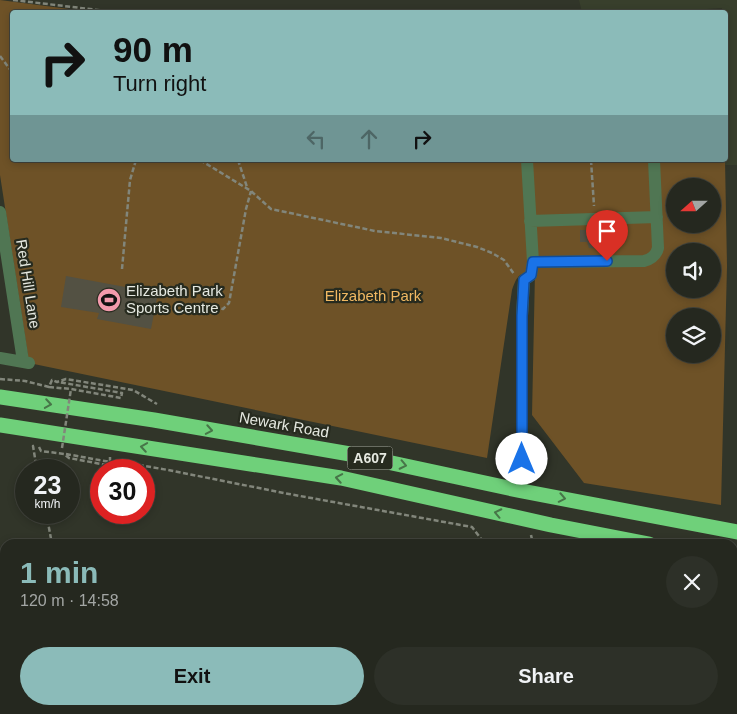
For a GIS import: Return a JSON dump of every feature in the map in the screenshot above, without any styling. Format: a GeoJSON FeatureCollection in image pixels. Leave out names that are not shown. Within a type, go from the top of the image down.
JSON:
{"type":"FeatureCollection","features":[{"type":"Feature","properties":{"kind":"highway","name":"Newark Road"},"geometry":{"type":"LineString","coordinates":[[0,397],[154,420],[340,452],[737,532]]}},
{"type":"Feature","properties":{"kind":"highway","name":"A607"},"geometry":{"type":"LineString","coordinates":[[0,425],[341,478],[551,525],[623,539]]}},
{"type":"Feature","properties":{"kind":"street"},"geometry":{"type":"LineString","coordinates":[[522,490],[522,316],[524,283],[531,275],[533,262],[527,162]]}},
{"type":"Feature","properties":{"kind":"street"},"geometry":{"type":"LineString","coordinates":[[533,262],[644,261],[651,259],[657,253],[658,248],[654,162]]}},
{"type":"Feature","properties":{"kind":"street","name":"Red Hill Lane"},"geometry":{"type":"LineString","coordinates":[[0,212],[26,362],[0,358]]}},
{"type":"Feature","properties":{"kind":"street"},"geometry":{"type":"LineString","coordinates":[[530,221],[657,218]]}},
{"type":"Feature","properties":{"kind":"path"},"geometry":{"type":"LineString","coordinates":[[13,0],[98,10]]}},
{"type":"Feature","properties":{"kind":"path"},"geometry":{"type":"LineString","coordinates":[[0,56],[10,69]]}},
{"type":"Feature","properties":{"kind":"path"},"geometry":{"type":"LineString","coordinates":[[122,269],[130,180],[135,162]]}},
{"type":"Feature","properties":{"kind":"path"},"geometry":{"type":"LineString","coordinates":[[203,162],[252,191],[271,210],[375,230],[441,238],[477,247],[504,260],[524,283]]}},
{"type":"Feature","properties":{"kind":"path"},"geometry":{"type":"LineString","coordinates":[[239,162],[248,189]]}},
{"type":"Feature","properties":{"kind":"path"},"geometry":{"type":"LineString","coordinates":[[591,162],[595,220]]}},
{"type":"Feature","properties":{"kind":"path"},"geometry":{"type":"LineString","coordinates":[[214,307],[224,309],[229,303],[246,209],[252,191]]}},
{"type":"Feature","properties":{"kind":"path"},"geometry":{"type":"LineString","coordinates":[[49,387],[121,398],[122,393],[57,382]]}},
{"type":"Feature","properties":{"kind":"path"},"geometry":{"type":"LineString","coordinates":[[62,448],[71,389]]}},
{"type":"Feature","properties":{"kind":"path"},"geometry":{"type":"LineString","coordinates":[[35,459],[32,446],[39,447],[41,451],[110,462],[110,457]]}},
{"type":"Feature","properties":{"kind":"path"},"geometry":{"type":"LineString","coordinates":[[64,454],[69,458],[112,466],[126,463],[168,470],[472,527],[481,539]]}},
{"type":"Feature","properties":{"kind":"path"},"geometry":{"type":"LineString","coordinates":[[48,524],[51,539]]}},
{"type":"Feature","properties":{"kind":"shaded area"},"geometry":{"type":"Polygon","coordinates":[[[579,0],[737,0],[737,165],[725,165],[725,162],[728,162],[728,10],[722,10],[722,8],[692,10],[582,10],[579,0]]]}},
{"type":"Feature","properties":{"kind":"green space","name":"Elizabeth Park"},"geometry":{"type":"Polygon","coordinates":[[[0,0],[77,10],[10,10],[10,162],[725,162],[727,266],[721,505],[584,483],[532,415],[535,272],[519,276],[512,290],[487,458],[29,363],[0,175],[0,0]]]}},
{"type":"Feature","properties":{"kind":"building"},"geometry":{"type":"Polygon","coordinates":[[[587,225],[605,225],[606,249],[589,248],[587,242],[580,242],[580,230],[587,230],[587,225]]]}},
{"type":"Feature","properties":{"kind":"building","name":"Elizabeth Park Sports Centre"},"geometry":{"type":"Polygon","coordinates":[[[66,276],[158,293],[151,329],[97,319],[99,313],[61,307],[66,276]]]}},
{"type":"Feature","properties":{"kind":"place","name":"Elizabeth Park Sports Centre"},"geometry":{"type":"Point","coordinates":[109,300]}},
{"type":"Feature","properties":{"kind":"route"},"geometry":{"type":"LineString","coordinates":[[522,459],[522,316],[524,280],[531,275],[533,262],[607,261]]}}]}
